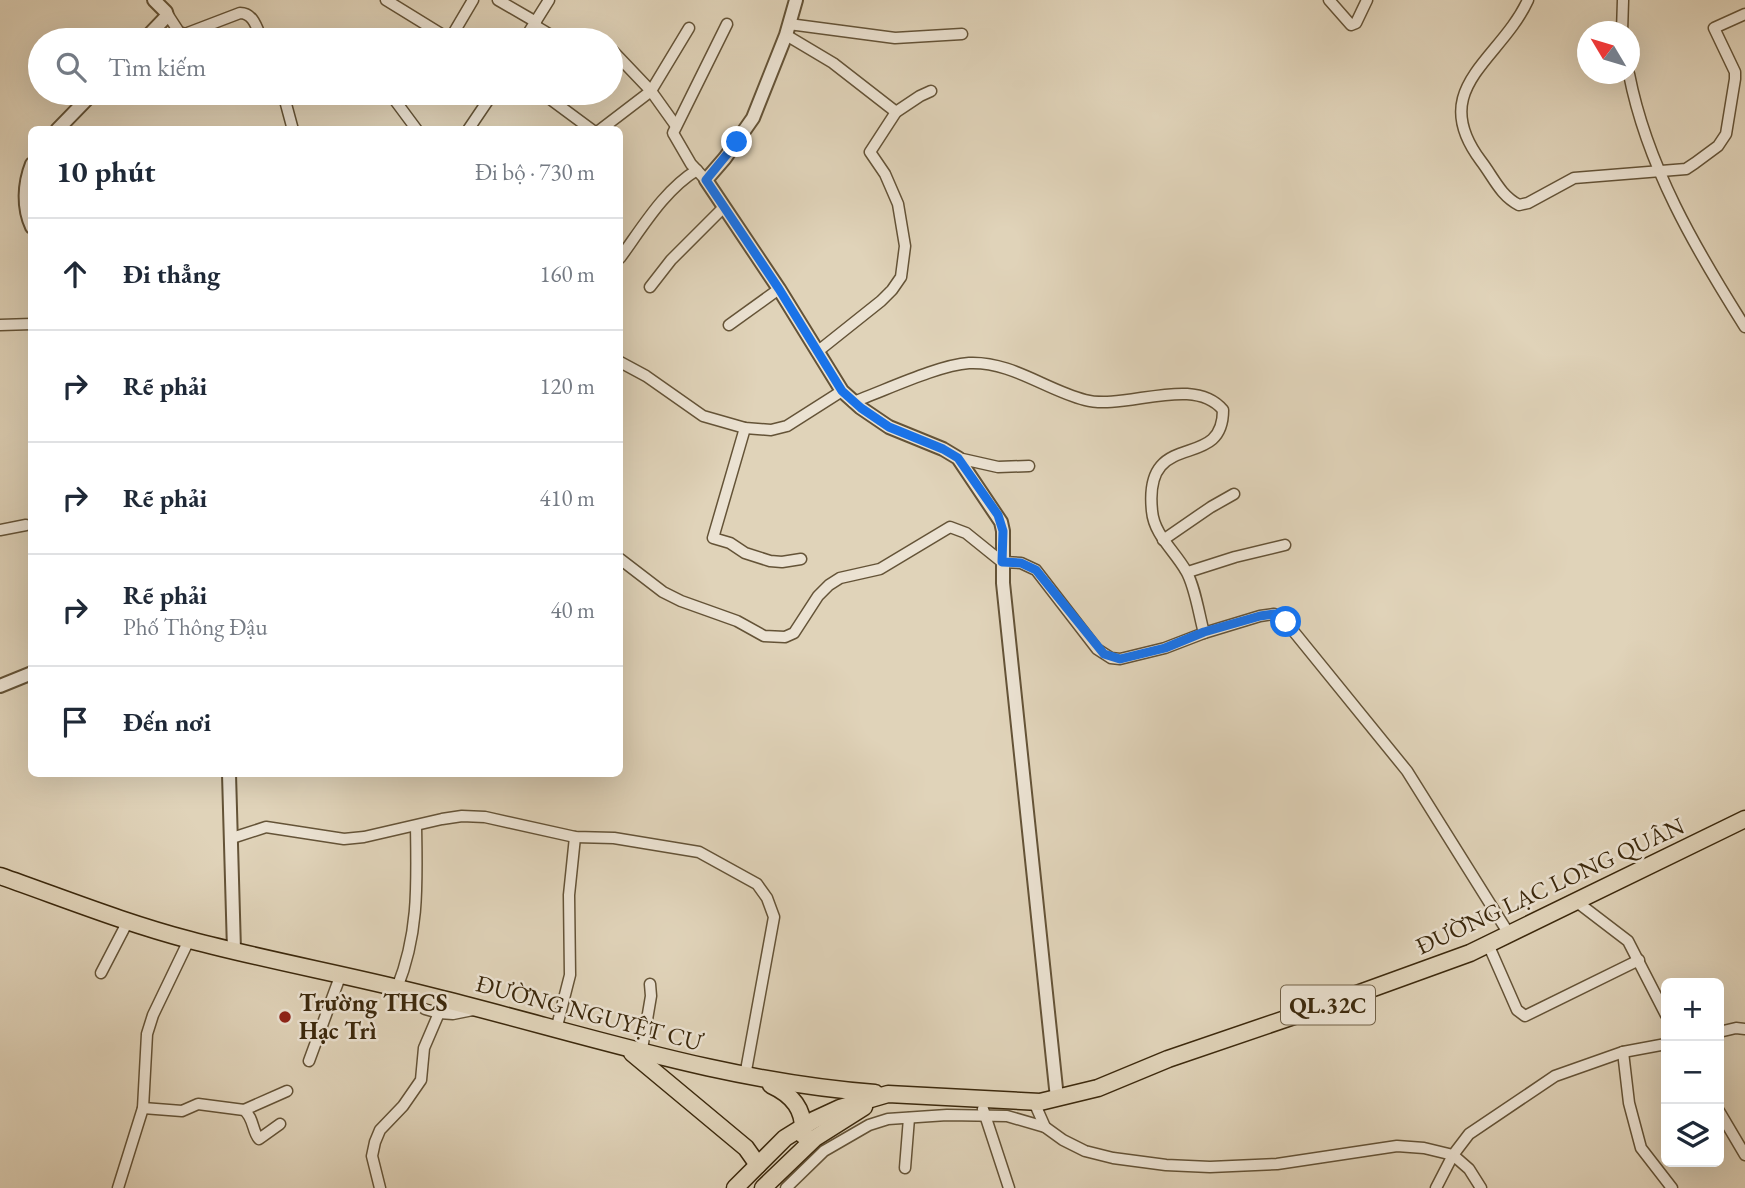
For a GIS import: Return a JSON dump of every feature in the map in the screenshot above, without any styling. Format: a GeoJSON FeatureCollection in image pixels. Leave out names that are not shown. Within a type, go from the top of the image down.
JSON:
{"type":"FeatureCollection","features":[{"type":"Feature","properties":{"kind":"highway","name":"ĐƯỜNG LẠC LONG QUÂN"},"geometry":{"type":"LineString","coordinates":[[735,1188],[785,1138],[840,1108],[888,1094],[983,1107],[1034,1102],[1098,1088],[1168,1059],[1354,996],[1488,944],[1745,819]]}},
{"type":"Feature","properties":{"kind":"highway","name":"ĐƯỜNG NGUYỆT CƯ"},"geometry":{"type":"LineString","coordinates":[[0,876],[189,940],[480,1009],[624,1048],[641,1056],[827,1090],[888,1094]]}},
{"type":"Feature","properties":{"kind":"highway"},"geometry":{"type":"LineString","coordinates":[[641,1056],[746,1148],[758,1165]]}},
{"type":"Feature","properties":{"kind":"highway"},"geometry":{"type":"LineString","coordinates":[[753,1078],[780,1089],[792,1098],[800,1110],[803,1126],[800,1146],[789,1162]]}},
{"type":"Feature","properties":{"kind":"highway"},"geometry":{"type":"LineString","coordinates":[[763,1188],[828,1129],[888,1094]]}},
{"type":"Feature","properties":{"kind":"street"},"geometry":{"type":"LineString","coordinates":[[155,0],[176,28]]}},
{"type":"Feature","properties":{"kind":"street"},"geometry":{"type":"LineString","coordinates":[[386,0],[425,28]]}},
{"type":"Feature","properties":{"kind":"street"},"geometry":{"type":"LineString","coordinates":[[458,28],[473,0]]}},
{"type":"Feature","properties":{"kind":"street"},"geometry":{"type":"LineString","coordinates":[[498,0],[541,28]]}},
{"type":"Feature","properties":{"kind":"street"},"geometry":{"type":"LineString","coordinates":[[532,28],[549,0]]}},
{"type":"Feature","properties":{"kind":"street"},"geometry":{"type":"LineString","coordinates":[[706,180],[753,118],[796,0]]}},
{"type":"Feature","properties":{"kind":"street"},"geometry":{"type":"LineString","coordinates":[[1329,0],[1352,25],[1356,23],[1367,0]]}},
{"type":"Feature","properties":{"kind":"street"},"geometry":{"type":"LineString","coordinates":[[1528,0],[1511,30],[1465,89],[1461,106],[1461,122],[1467,142],[1501,192],[1519,205],[1528,203],[1574,178],[1659,169],[1686,169],[1718,146],[1726,134],[1735,72],[1714,28],[1745,13]]}},
{"type":"Feature","properties":{"kind":"street"},"geometry":{"type":"LineString","coordinates":[[1622,21],[1623,0]]}},
{"type":"Feature","properties":{"kind":"street"},"geometry":{"type":"LineString","coordinates":[[156,28],[165,19],[166,12]]}},
{"type":"Feature","properties":{"kind":"street"},"geometry":{"type":"LineString","coordinates":[[204,28],[240,13],[245,13],[252,19],[256,28]]}},
{"type":"Feature","properties":{"kind":"street"},"geometry":{"type":"LineString","coordinates":[[727,24],[676,126],[674,137],[779,289],[842,391],[889,427],[958,458],[998,467],[1029,466]]}},
{"type":"Feature","properties":{"kind":"street"},"geometry":{"type":"LineString","coordinates":[[605,126],[651,91],[689,28]]}},
{"type":"Feature","properties":{"kind":"street"},"geometry":{"type":"LineString","coordinates":[[787,30],[895,38],[961,34]]}},
{"type":"Feature","properties":{"kind":"street"},"geometry":{"type":"LineString","coordinates":[[787,30],[896,112]]}},
{"type":"Feature","properties":{"kind":"street"},"geometry":{"type":"LineString","coordinates":[[623,62],[651,91],[676,126]]}},
{"type":"Feature","properties":{"kind":"street"},"geometry":{"type":"LineString","coordinates":[[1631,84],[1638,115],[1659,169],[1701,258],[1745,327]]}},
{"type":"Feature","properties":{"kind":"street"},"geometry":{"type":"LineString","coordinates":[[817,352],[887,296],[901,277],[905,246],[898,204],[885,174],[870,152],[896,112],[931,91]]}},
{"type":"Feature","properties":{"kind":"street"},"geometry":{"type":"LineString","coordinates":[[61,126],[81,105]]}},
{"type":"Feature","properties":{"kind":"street"},"geometry":{"type":"LineString","coordinates":[[286,105],[292,126]]}},
{"type":"Feature","properties":{"kind":"street"},"geometry":{"type":"LineString","coordinates":[[398,105],[414,126]]}},
{"type":"Feature","properties":{"kind":"street"},"geometry":{"type":"LineString","coordinates":[[471,126],[485,105]]}},
{"type":"Feature","properties":{"kind":"street"},"geometry":{"type":"LineString","coordinates":[[560,105],[587,126]]}},
{"type":"Feature","properties":{"kind":"street"},"geometry":{"type":"LineString","coordinates":[[623,254],[665,199],[697,170]]}},
{"type":"Feature","properties":{"kind":"street"},"geometry":{"type":"LineString","coordinates":[[28,174],[25,190],[28,216]]}},
{"type":"Feature","properties":{"kind":"street"},"geometry":{"type":"LineString","coordinates":[[650,287],[671,260],[724,207]]}},
{"type":"Feature","properties":{"kind":"street"},"geometry":{"type":"LineString","coordinates":[[729,325],[779,289]]}},
{"type":"Feature","properties":{"kind":"street"},"geometry":{"type":"LineString","coordinates":[[0,325],[28,324]]}},
{"type":"Feature","properties":{"kind":"street"},"geometry":{"type":"LineString","coordinates":[[853,402],[934,372],[972,363],[1002,368],[1093,402],[1174,395],[1204,396],[1216,402],[1223,410],[1217,436],[1212,442],[1175,454],[1157,468],[1153,480],[1152,512],[1163,540],[1188,572],[1204,632]]}},
{"type":"Feature","properties":{"kind":"street"},"geometry":{"type":"LineString","coordinates":[[623,364],[646,376],[703,416],[745,428],[771,430],[787,426],[842,391]]}},
{"type":"Feature","properties":{"kind":"street"},"geometry":{"type":"LineString","coordinates":[[745,428],[713,538],[770,561],[801,559]]}},
{"type":"Feature","properties":{"kind":"street"},"geometry":{"type":"LineString","coordinates":[[958,458],[998,515],[1003,531],[1002,562],[1057,1098]]}},
{"type":"Feature","properties":{"kind":"street"},"geometry":{"type":"LineString","coordinates":[[1163,540],[1234,494]]}},
{"type":"Feature","properties":{"kind":"street"},"geometry":{"type":"LineString","coordinates":[[0,530],[26,525]]}},
{"type":"Feature","properties":{"kind":"street"},"geometry":{"type":"LineString","coordinates":[[623,561],[663,593],[737,621],[764,636],[775,637],[794,633],[818,596],[829,585],[840,578],[880,569],[946,528],[962,530],[1002,562],[1021,563],[1036,570],[1097,649],[1111,658],[1120,659],[1165,648],[1204,632],[1278,615],[1407,771],[1509,934]]}},
{"type":"Feature","properties":{"kind":"street"},"geometry":{"type":"LineString","coordinates":[[1188,572],[1285,545]]}},
{"type":"Feature","properties":{"kind":"street"},"geometry":{"type":"LineString","coordinates":[[0,686],[28,675]]}},
{"type":"Feature","properties":{"kind":"street"},"geometry":{"type":"LineString","coordinates":[[229,777],[234,950]]}},
{"type":"Feature","properties":{"kind":"street"},"geometry":{"type":"LineString","coordinates":[[232,838],[265,827],[344,839],[462,816],[485,817],[575,836],[614,838],[699,852],[750,879],[762,889],[772,909],[774,921],[753,1078]]}},
{"type":"Feature","properties":{"kind":"street"},"geometry":{"type":"LineString","coordinates":[[416,826],[416,914],[404,970],[397,988],[425,1009],[439,1013],[453,1014],[480,1009]]}},
{"type":"Feature","properties":{"kind":"street"},"geometry":{"type":"LineString","coordinates":[[555,1030],[570,975],[569,895],[575,836]]}},
{"type":"Feature","properties":{"kind":"street"},"geometry":{"type":"LineString","coordinates":[[1577,902],[1625,938],[1661,1005]]}},
{"type":"Feature","properties":{"kind":"street"},"geometry":{"type":"LineString","coordinates":[[102,973],[128,921]]}},
{"type":"Feature","properties":{"kind":"street"},"geometry":{"type":"LineString","coordinates":[[118,1188],[143,1108],[147,1034],[153,1015],[189,940]]}},
{"type":"Feature","properties":{"kind":"street"},"geometry":{"type":"LineString","coordinates":[[1488,944],[1517,1010],[1525,1016],[1639,960]]}},
{"type":"Feature","properties":{"kind":"street"},"geometry":{"type":"LineString","coordinates":[[309,1061],[341,974]]}},
{"type":"Feature","properties":{"kind":"street"},"geometry":{"type":"LineString","coordinates":[[641,1056],[651,996],[650,984]]}},
{"type":"Feature","properties":{"kind":"street"},"geometry":{"type":"LineString","coordinates":[[380,1188],[372,1156],[375,1142],[380,1130],[421,1080],[424,1048],[439,1013]]}},
{"type":"Feature","properties":{"kind":"street"},"geometry":{"type":"LineString","coordinates":[[1724,1031],[1745,1028]]}},
{"type":"Feature","properties":{"kind":"street"},"geometry":{"type":"LineString","coordinates":[[1436,1188],[1453,1155],[1469,1134],[1555,1076],[1623,1052],[1661,1045]]}},
{"type":"Feature","properties":{"kind":"street"},"geometry":{"type":"LineString","coordinates":[[1623,1052],[1629,1102],[1641,1148],[1672,1188]]}},
{"type":"Feature","properties":{"kind":"street"},"geometry":{"type":"LineString","coordinates":[[143,1108],[181,1111],[198,1104],[244,1110],[286,1091]]}},
{"type":"Feature","properties":{"kind":"street"},"geometry":{"type":"LineString","coordinates":[[1034,1102],[1045,1127]]}},
{"type":"Feature","properties":{"kind":"street"},"geometry":{"type":"LineString","coordinates":[[786,1188],[814,1159],[838,1142],[879,1122],[983,1107],[1045,1127],[1085,1151],[1113,1158],[1166,1165],[1210,1167],[1277,1164],[1397,1146],[1424,1148],[1453,1155],[1469,1169],[1481,1188]]}},
{"type":"Feature","properties":{"kind":"street"},"geometry":{"type":"LineString","coordinates":[[983,1107],[1009,1188]]}},
{"type":"Feature","properties":{"kind":"street"},"geometry":{"type":"LineString","coordinates":[[244,1110],[252,1119],[258,1138],[280,1124]]}},
{"type":"Feature","properties":{"kind":"street"},"geometry":{"type":"LineString","coordinates":[[905,1168],[909,1118]]}},
{"type":"Feature","properties":{"kind":"street"},"geometry":{"type":"LineString","coordinates":[[1724,1119],[1745,1155]]}},
{"type":"Feature","properties":{"kind":"place","name":"Trường THCS Hạc Trì"},"geometry":{"type":"Point","coordinates":[285,1017]}},
{"type":"Feature","properties":{"kind":"route"},"geometry":{"type":"LineString","coordinates":[[737,142],[706,180],[779,289],[842,391],[889,427],[958,458],[998,515],[1003,531],[1002,562],[1021,563],[1041,574],[1097,649],[1111,658],[1120,659],[1165,648],[1204,632],[1260,616],[1274,614],[1286,622]]}}]}
